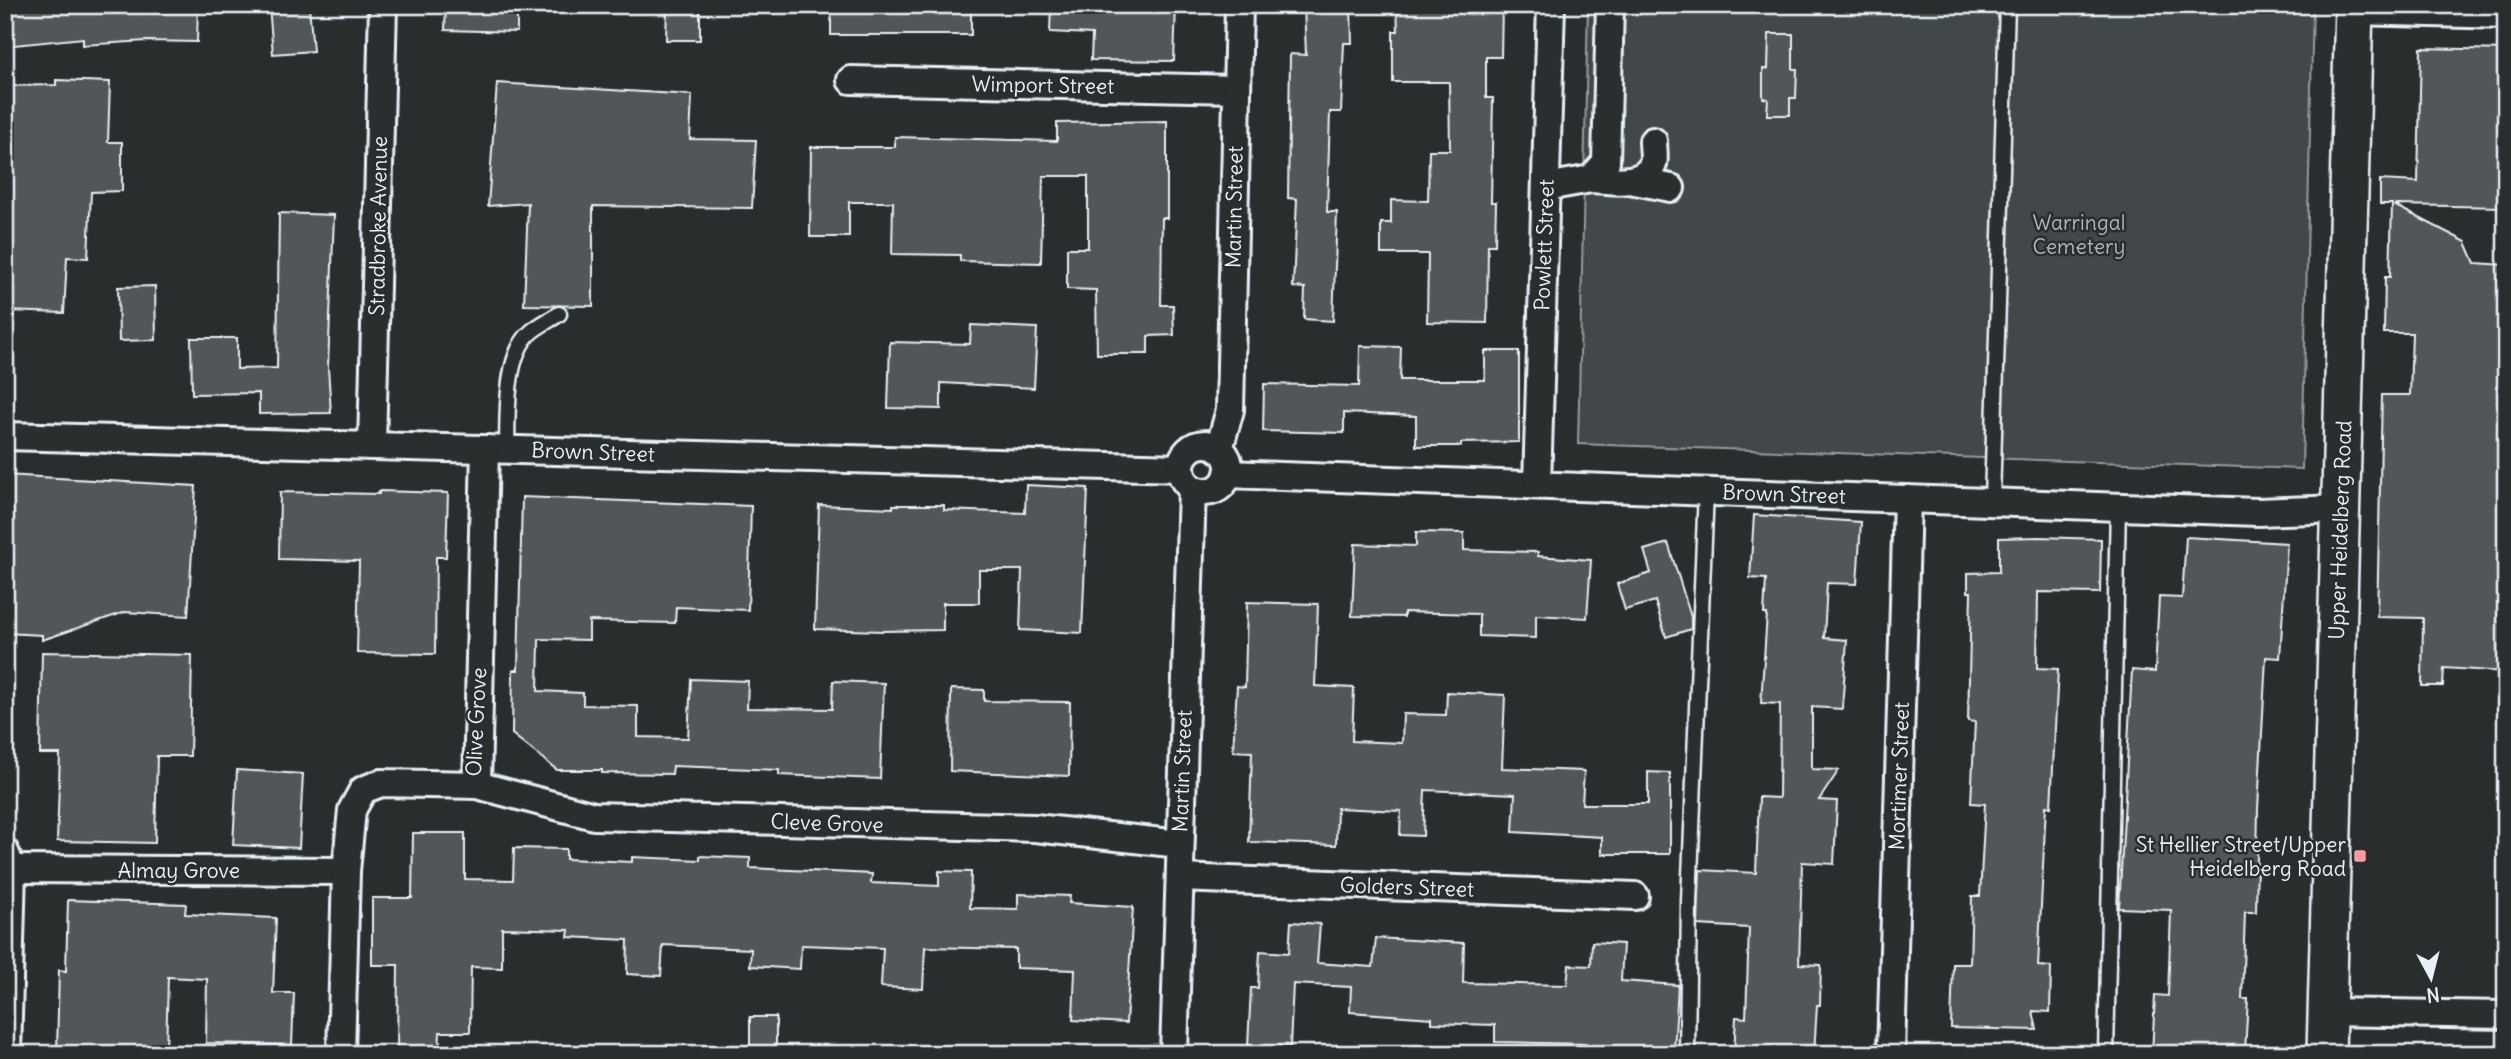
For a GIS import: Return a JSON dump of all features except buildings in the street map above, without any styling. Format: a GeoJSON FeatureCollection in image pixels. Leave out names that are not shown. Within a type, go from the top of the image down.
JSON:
{"type":"FeatureCollection","features":[{"type":"Feature","properties":{"kind":"main road","name":"Upper Heidelberg Road"},"geometry":{"type":"LineString","coordinates":[[2326,1054],[2354,8]]}},
{"type":"Feature","properties":{"kind":"street","name":"Stradbroke Avenue"},"geometry":{"type":"LineString","coordinates":[[372,446],[383,5]]}},
{"type":"Feature","properties":{"kind":"street","name":"Martin Street"},"geometry":{"type":"LineString","coordinates":[[1219,449],[1230,410],[1239,5]]}},
{"type":"Feature","properties":{"kind":"street","name":"Powlett Street"},"geometry":{"type":"LineString","coordinates":[[1537,485],[1551,5]]}},
{"type":"Feature","properties":{"kind":"street"},"geometry":{"type":"LineString","coordinates":[[1591,179],[1606,162],[1610,5]]}},
{"type":"Feature","properties":{"kind":"street"},"geometry":{"type":"LineString","coordinates":[[2354,8],[2506,15]]}},
{"type":"Feature","properties":{"kind":"street","name":"Wimport Street"},"geometry":{"type":"LineString","coordinates":[[850,80],[1236,89]]}},
{"type":"Feature","properties":{"kind":"street"},"geometry":{"type":"LineString","coordinates":[[1630,180],[1644,174],[1653,164],[1653,142]]}},
{"type":"Feature","properties":{"kind":"street"},"geometry":{"type":"LineString","coordinates":[[1546,187],[1591,179],[1630,180],[1671,188]]}},
{"type":"Feature","properties":{"kind":"street","name":"Brown Street"},"geometry":{"type":"LineString","coordinates":[[5,436],[496,449],[1186,478]]}},
{"type":"Feature","properties":{"kind":"street"},"geometry":{"type":"LineString","coordinates":[[1205,443],[1219,449],[1227,460],[1228,474],[1221,486],[1214,490],[1200,491],[1186,478],[1185,454],[1197,445],[1205,443]]}},
{"type":"Feature","properties":{"kind":"street","name":"Olive Grove"},"geometry":{"type":"LineString","coordinates":[[341,1054],[346,871],[352,810],[363,790],[381,783],[477,785],[496,449]]}},
{"type":"Feature","properties":{"kind":"street","name":"Brown Street"},"geometry":{"type":"LineString","coordinates":[[1228,474],[1992,500],[2258,512],[2340,509]]}},
{"type":"Feature","properties":{"kind":"street","name":"Martin Street"},"geometry":{"type":"LineString","coordinates":[[1174,1054],[1180,878],[1186,478]]}},
{"type":"Feature","properties":{"kind":"street","name":"Mortimer Street"},"geometry":{"type":"LineString","coordinates":[[1891,1054],[1907,499]]}},
{"type":"Feature","properties":{"kind":"street","name":"Cleve Grove"},"geometry":{"type":"LineString","coordinates":[[477,785],[594,816],[1035,828],[1180,844]]}},
{"type":"Feature","properties":{"kind":"street","name":"Almay Grove"},"geometry":{"type":"LineString","coordinates":[[7,1054],[9,860],[346,871]]}},
{"type":"Feature","properties":{"kind":"street","name":"Golders Street"},"geometry":{"type":"LineString","coordinates":[[1180,878],[1635,896]]}},
{"type":"Feature","properties":{"kind":"street"},"geometry":{"type":"LineString","coordinates":[[2327,1012],[2506,1015]]}},
{"type":"Feature","properties":{"kind":"lane"},"geometry":{"type":"LineString","coordinates":[[1992,500],[2007,5]]}},
{"type":"Feature","properties":{"kind":"lane"},"geometry":{"type":"LineString","coordinates":[[496,449],[517,351],[530,333],[559,314]]}},
{"type":"Feature","properties":{"kind":"lane"},"geometry":{"type":"LineString","coordinates":[[1687,1054],[1689,901],[1706,491]]}},
{"type":"Feature","properties":{"kind":"lane"},"geometry":{"type":"LineString","coordinates":[[2106,1054],[2118,506]]}},
{"type":"Feature","properties":{"kind":"green space","name":"Warringal Cemetery"},"geometry":{"type":"Polygon","coordinates":[[[1588,5],[2313,5],[2302,469],[1578,444],[1588,5]]]}},
{"type":"Feature","properties":{"kind":"place","name":"St Hellier Street/Upper Heidelberg Road"},"geometry":{"type":"Point","coordinates":[2360,856]}}]}
